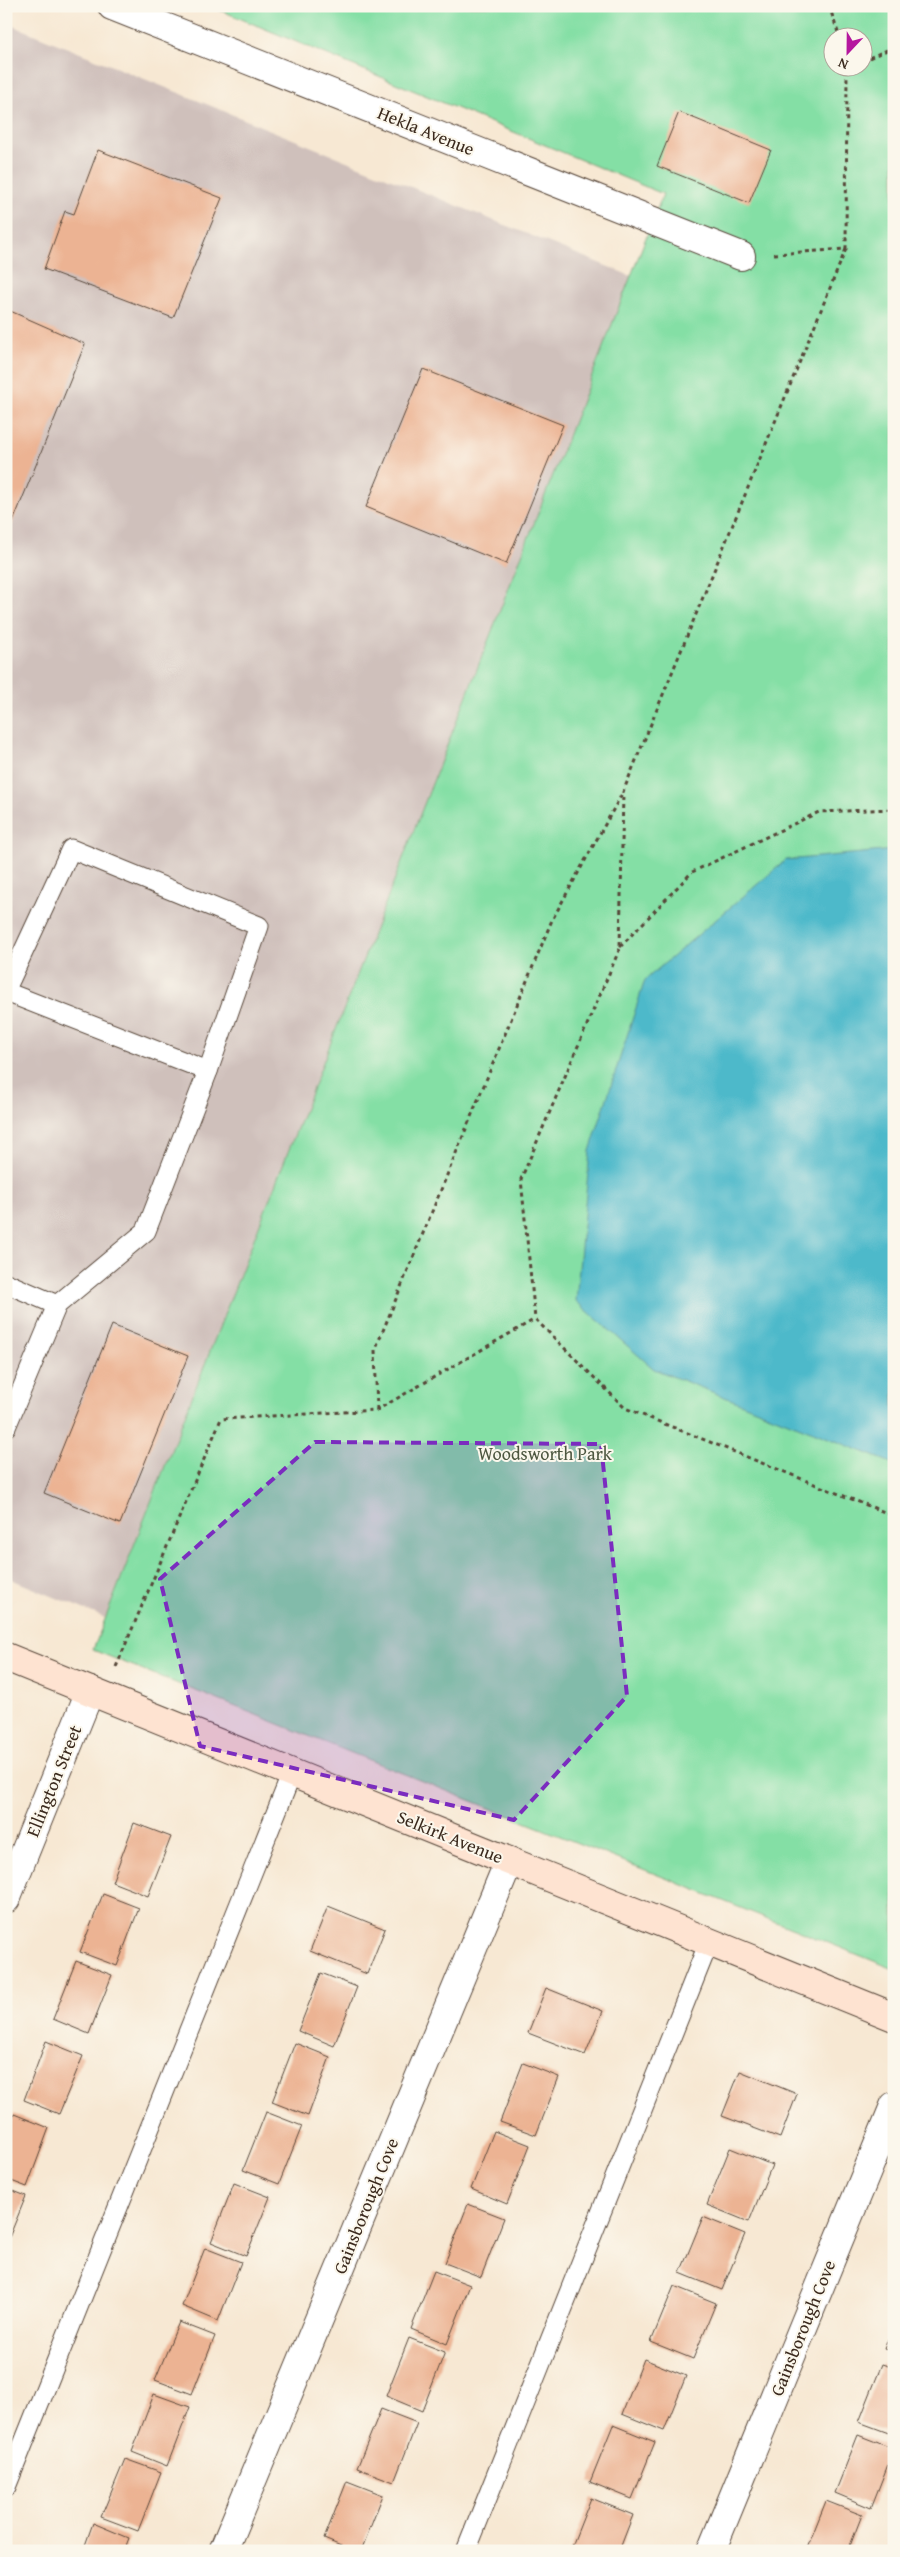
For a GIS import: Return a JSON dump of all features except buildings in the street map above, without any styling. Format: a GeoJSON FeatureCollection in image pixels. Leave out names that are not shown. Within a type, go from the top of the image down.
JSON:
{"type":"FeatureCollection","features":[{"type":"Feature","properties":{"kind":"street","name":"Hekla Avenue"},"geometry":{"type":"LineString","coordinates":[[112,6],[740,256]]}},
{"type":"Feature","properties":{"kind":"street","name":"Selkirk Avenue"},"geometry":{"type":"LineString","coordinates":[[6,1657],[894,2017]]}},
{"type":"Feature","properties":{"kind":"street","name":"Ellington Street"},"geometry":{"type":"LineString","coordinates":[[6,1899],[97,1694]]}},
{"type":"Feature","properties":{"kind":"street","name":"Gainsborough Cove"},"geometry":{"type":"LineString","coordinates":[[223,2551],[509,1861]]}},
{"type":"Feature","properties":{"kind":"street","name":"Gainsborough Cove"},"geometry":{"type":"LineString","coordinates":[[711,2551],[894,2106]]}},
{"type":"Feature","properties":{"kind":"lane"},"geometry":{"type":"LineString","coordinates":[[6,1427],[56,1305],[146,1231],[208,1070],[259,926],[71,849],[6,990],[208,1070]]}},
{"type":"Feature","properties":{"kind":"lane"},"geometry":{"type":"LineString","coordinates":[[6,1283],[56,1305]]}},
{"type":"Feature","properties":{"kind":"lane"},"geometry":{"type":"LineString","coordinates":[[6,2487],[292,1773]]}},
{"type":"Feature","properties":{"kind":"lane"},"geometry":{"type":"LineString","coordinates":[[466,2551],[709,1942]]}},
{"type":"Feature","properties":{"kind":"path"},"geometry":{"type":"LineString","coordinates":[[829,6],[837,28]]}},
{"type":"Feature","properties":{"kind":"path"},"geometry":{"type":"LineString","coordinates":[[872,57],[894,47]]}},
{"type":"Feature","properties":{"kind":"path"},"geometry":{"type":"LineString","coordinates":[[377,1410],[375,1350],[552,920],[623,792],[846,248],[847,78]]}},
{"type":"Feature","properties":{"kind":"path"},"geometry":{"type":"LineString","coordinates":[[740,256],[846,248]]}},
{"type":"Feature","properties":{"kind":"path"},"geometry":{"type":"LineString","coordinates":[[620,948],[623,792]]}},
{"type":"Feature","properties":{"kind":"path"},"geometry":{"type":"LineString","coordinates":[[894,809],[819,812],[692,872],[620,948],[522,1179],[535,1319],[625,1408],[894,1516]]}},
{"type":"Feature","properties":{"kind":"path"},"geometry":{"type":"LineString","coordinates":[[97,1694],[220,1420],[377,1410],[535,1319]]}},
{"type":"Feature","properties":{"kind":"highlighted area"},"geometry":{"type":"Polygon","coordinates":[[[315,1442],[601,1444],[627,1696],[514,1820],[200,1746],[160,1579],[315,1442]]]}},
{"type":"Feature","properties":{"kind":"shaded area"},"geometry":{"type":"Polygon","coordinates":[[[6,23],[631,276],[105,1618],[6,1577],[6,23]]]}},
{"type":"Feature","properties":{"kind":"green space","name":"Woodsworth Park"},"geometry":{"type":"Polygon","coordinates":[[[210,6],[894,6],[894,1969],[93,1650],[663,194],[210,6]]]}},
{"type":"Feature","properties":{"kind":"water"},"geometry":{"type":"Polygon","coordinates":[[[894,850],[894,1464],[654,1369],[576,1301],[590,1151],[645,980],[786,860],[894,850]]]}}]}
